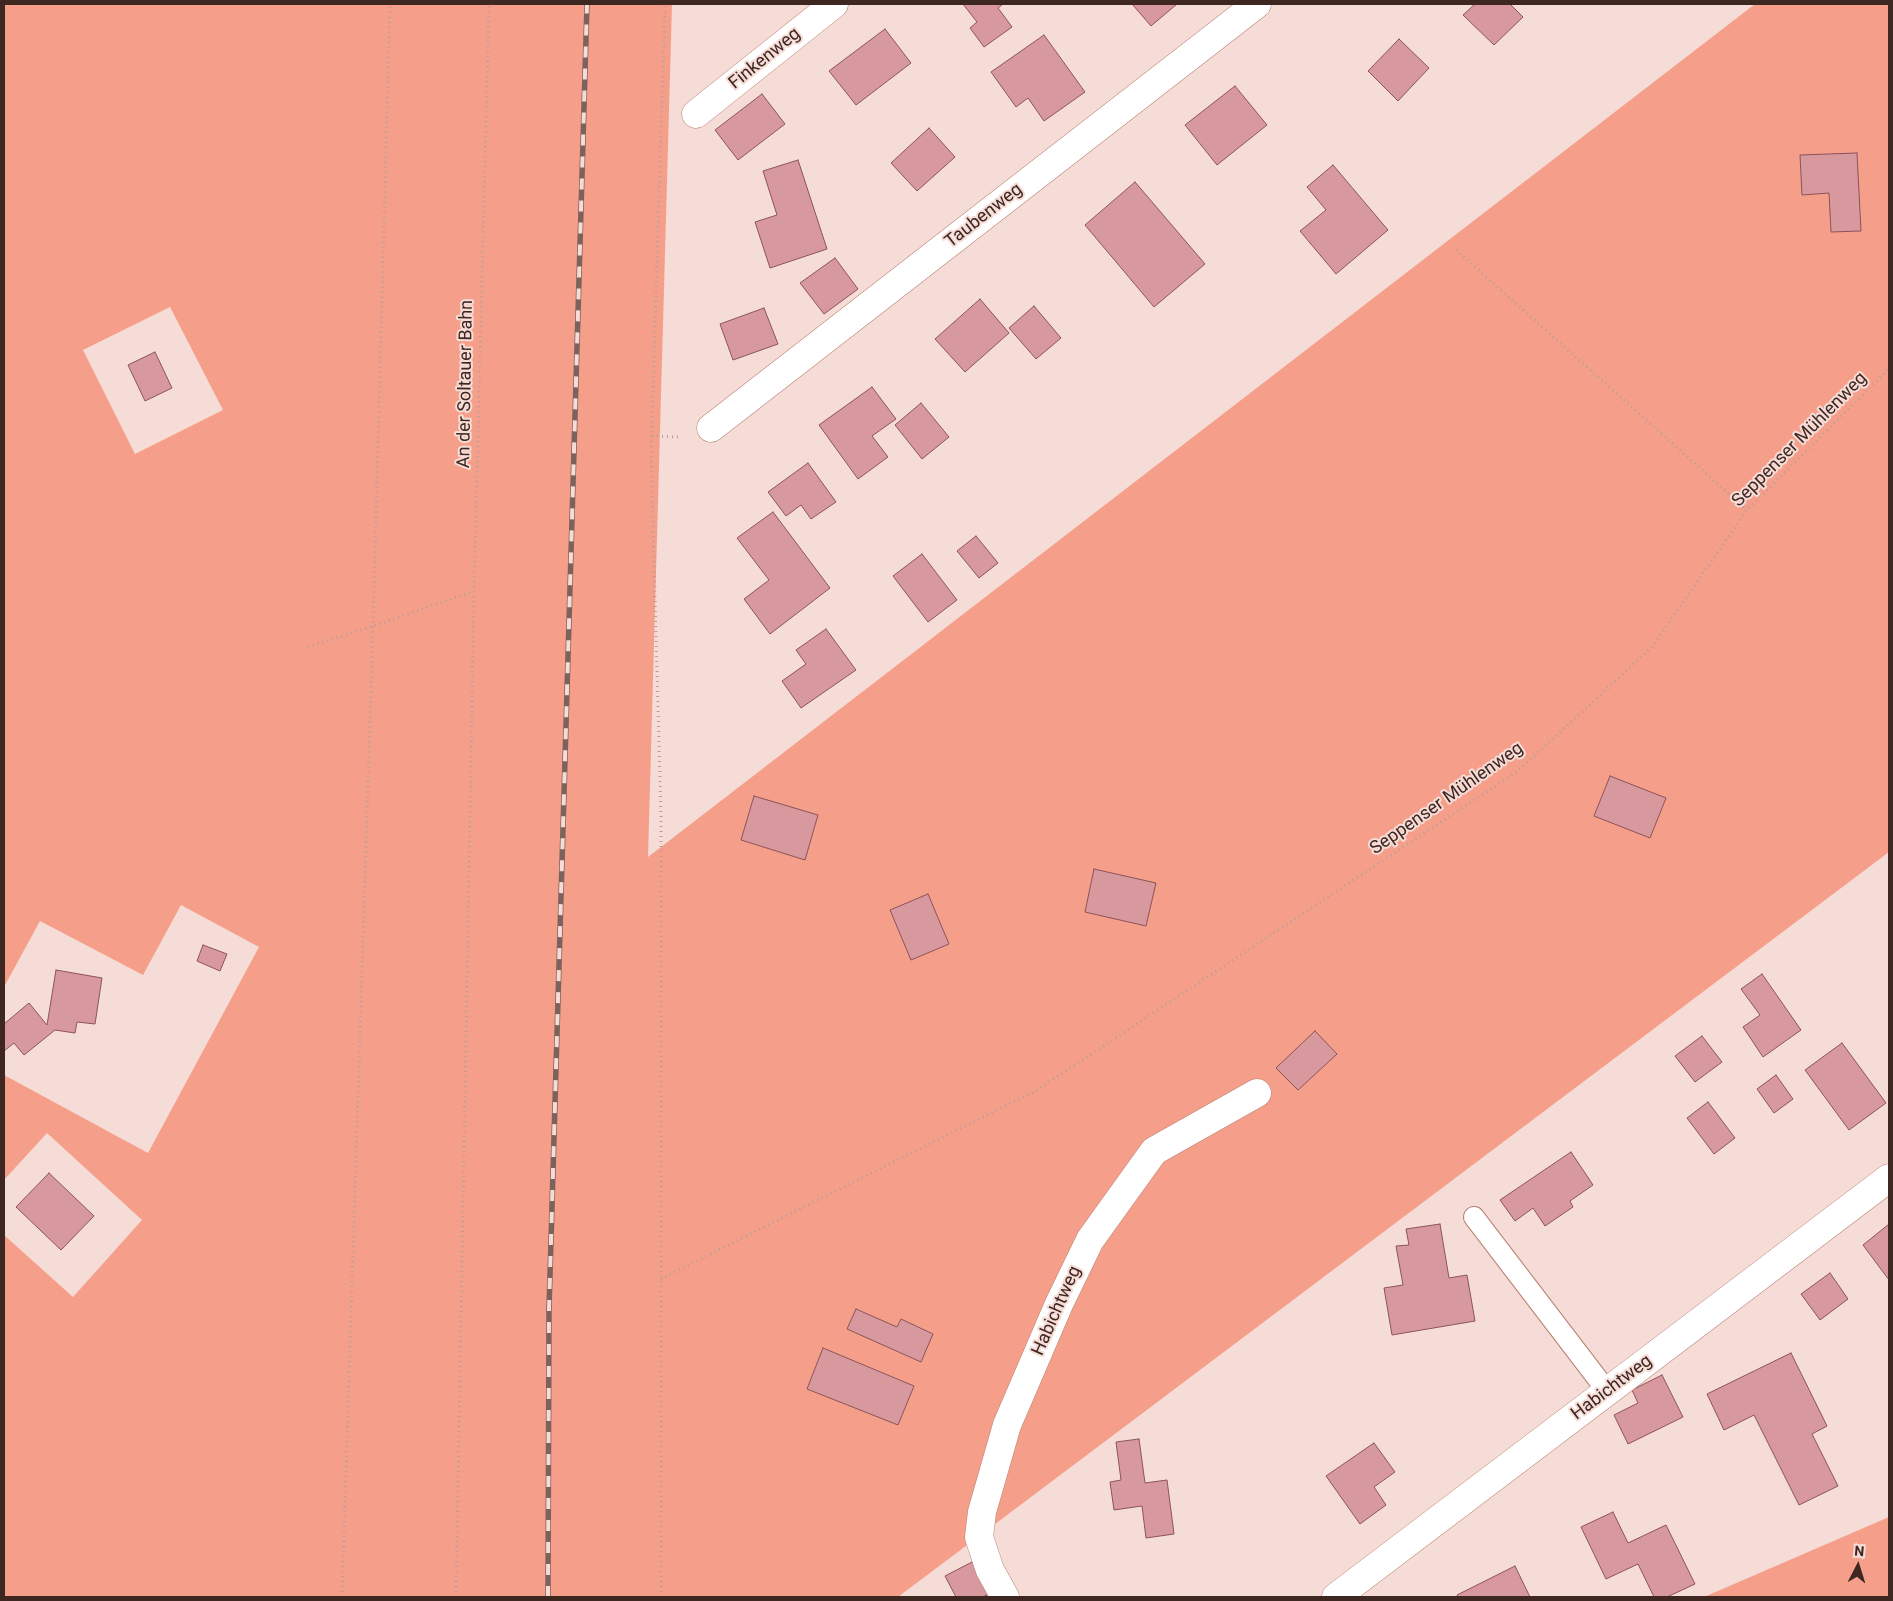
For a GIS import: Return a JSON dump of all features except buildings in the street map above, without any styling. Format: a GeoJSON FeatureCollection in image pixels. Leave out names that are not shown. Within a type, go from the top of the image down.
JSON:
{"type":"FeatureCollection","features":[{"type":"Feature","properties":{"kind":"street","name":"Finkenweg"},"geometry":{"type":"LineString","coordinates":[[696,114],[834,4]]}},
{"type":"Feature","properties":{"kind":"street","name":"Taubenweg"},"geometry":{"type":"LineString","coordinates":[[711,428],[1258,4]]}},
{"type":"Feature","properties":{"kind":"street","name":"Habichtweg"},"geometry":{"type":"LineString","coordinates":[[1005,1597],[990,1570],[979,1537],[982,1512],[1008,1424],[1059,1304],[1090,1240],[1154,1151],[1257,1093]]}},
{"type":"Feature","properties":{"kind":"street","name":"Habichtweg"},"geometry":{"type":"LineString","coordinates":[[1336,1597],[1889,1178]]}},
{"type":"Feature","properties":{"kind":"lane"},"geometry":{"type":"LineString","coordinates":[[1474,1216],[1608,1391]]}},
{"type":"Feature","properties":{"kind":"path"},"geometry":{"type":"LineString","coordinates":[[342,1597],[373,626],[390,4]]}},
{"type":"Feature","properties":{"kind":"path","name":"An der Soltauer Bahn"},"geometry":{"type":"LineString","coordinates":[[456,1597],[474,591],[489,4]]}},
{"type":"Feature","properties":{"kind":"path"},"geometry":{"type":"LineString","coordinates":[[661,1597],[661,816],[651,453],[665,4]]}},
{"type":"Feature","properties":{"kind":"path"},"geometry":{"type":"LineString","coordinates":[[1456,250],[1747,510]]}},
{"type":"Feature","properties":{"kind":"path","name":"Seppenser Mühlenweg"},"geometry":{"type":"LineString","coordinates":[[661,1280],[1037,1090],[1518,771],[1652,646],[1747,510],[1889,369]]}},
{"type":"Feature","properties":{"kind":"path"},"geometry":{"type":"LineString","coordinates":[[308,647],[474,591]]}},
{"type":"Feature","properties":{"kind":"shaded area"},"geometry":{"type":"Polygon","coordinates":[[[4,4],[672,4],[648,857],[1755,4],[1889,4],[1889,852],[898,1597],[4,1597],[4,1235],[73,1297],[142,1220],[47,1133],[4,1180],[4,1075],[148,1153],[259,947],[181,905],[143,975],[40,921],[4,987],[4,4]],[[170,307],[83,350],[135,454],[223,410],[170,307]]]}},
{"type":"Feature","properties":{"kind":"shaded area"},"geometry":{"type":"Polygon","coordinates":[[[1889,1517],[1889,1597],[1704,1597],[1889,1517]]]}},
{"type":"Feature","properties":{"kind":"railway"},"geometry":{"type":"LineString","coordinates":[[548,1597],[549,1309],[587,4]]}}]}
